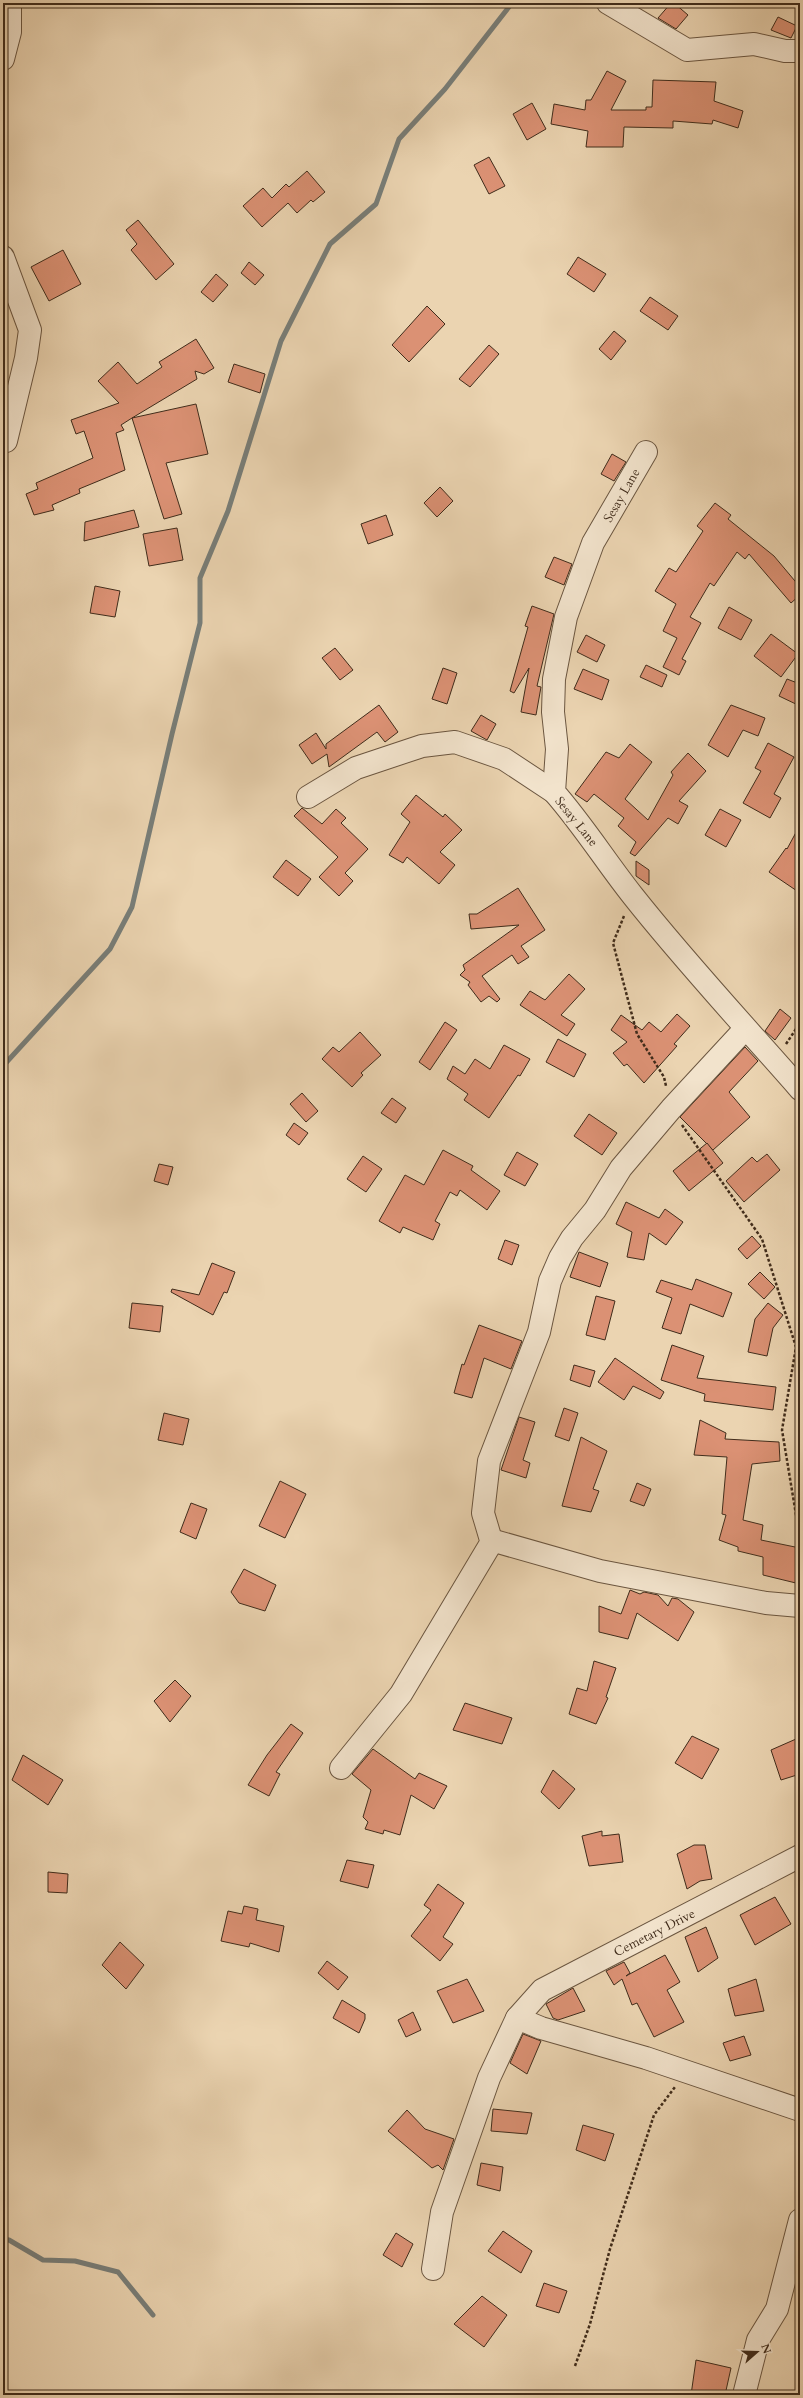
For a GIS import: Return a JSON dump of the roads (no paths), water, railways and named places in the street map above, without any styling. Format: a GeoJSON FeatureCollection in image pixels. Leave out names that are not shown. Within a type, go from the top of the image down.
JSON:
{"type":"FeatureCollection","features":[{"type":"Feature","properties":{"kind":"street"},"geometry":{"type":"LineString","coordinates":[[3,59],[10,32],[10,3]]}},
{"type":"Feature","properties":{"kind":"street"},"geometry":{"type":"LineString","coordinates":[[608,3],[687,50],[754,44],[784,51],[800,51]]}},
{"type":"Feature","properties":{"kind":"street"},"geometry":{"type":"LineString","coordinates":[[3,257],[30,330],[26,358],[6,441]]}},
{"type":"Feature","properties":{"kind":"street","name":"Sesay Lane"},"geometry":{"type":"LineString","coordinates":[[646,452],[593,544],[566,617],[554,679],[553,712],[557,750],[554,792],[580,821],[633,895],[745,1029],[776,1061],[800,1089]]}},
{"type":"Feature","properties":{"kind":"street"},"geometry":{"type":"LineString","coordinates":[[308,797],[356,768],[422,746],[455,742],[504,759],[554,792]]}},
{"type":"Feature","properties":{"kind":"street"},"geometry":{"type":"LineString","coordinates":[[341,1768],[401,1694],[487,1552],[492,1540],[483,1512],[489,1461],[539,1332],[550,1281],[564,1251],[595,1210],[612,1179],[671,1108],[745,1029]]}},
{"type":"Feature","properties":{"kind":"street"},"geometry":{"type":"LineString","coordinates":[[492,1540],[607,1572],[766,1604],[800,1606]]}},
{"type":"Feature","properties":{"kind":"street","name":"Cemetary Drive"},"geometry":{"type":"LineString","coordinates":[[433,2269],[442,2212],[489,2078],[517,2018],[542,1990],[800,1856]]}},
{"type":"Feature","properties":{"kind":"street"},"geometry":{"type":"LineString","coordinates":[[517,2018],[542,2028],[683,2071],[800,2110]]}},
{"type":"Feature","properties":{"kind":"street"},"geometry":{"type":"LineString","coordinates":[[744,2395],[758,2340],[777,2309],[800,2220]]}},
{"type":"Feature","properties":{"kind":"waterway"},"geometry":{"type":"LineString","coordinates":[[3,1066],[110,949],[132,907],[172,734],[200,623],[200,578],[228,511],[281,341],[330,244],[376,204],[399,139],[445,89],[512,3]]}},
{"type":"Feature","properties":{"kind":"waterway"},"geometry":{"type":"LineString","coordinates":[[3,2239],[9,2240],[43,2260],[75,2261],[118,2272],[153,2315]]}}]}
